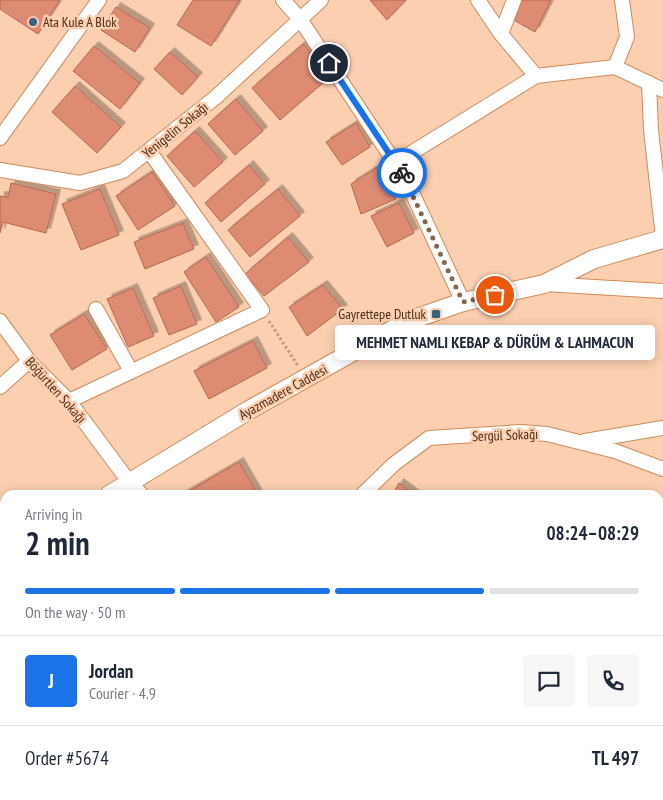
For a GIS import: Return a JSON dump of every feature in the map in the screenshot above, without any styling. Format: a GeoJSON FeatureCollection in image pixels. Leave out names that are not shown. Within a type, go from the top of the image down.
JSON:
{"type":"FeatureCollection","features":[{"type":"Feature","properties":{"kind":"street"},"geometry":{"type":"LineString","coordinates":[[0,138],[100,0]]}},
{"type":"Feature","properties":{"kind":"street"},"geometry":{"type":"LineString","coordinates":[[283,0],[300,19],[396,163],[409,186],[463,302]]}},
{"type":"Feature","properties":{"kind":"street","name":"Yenigelin Sokağı"},"geometry":{"type":"LineString","coordinates":[[0,170],[80,183],[124,171],[216,97],[321,0]]}},
{"type":"Feature","properties":{"kind":"street"},"geometry":{"type":"LineString","coordinates":[[478,0],[501,34],[536,76]]}},
{"type":"Feature","properties":{"kind":"street"},"geometry":{"type":"LineString","coordinates":[[501,34],[514,0]]}},
{"type":"Feature","properties":{"kind":"street"},"geometry":{"type":"LineString","coordinates":[[615,67],[626,37],[622,0]]}},
{"type":"Feature","properties":{"kind":"street"},"geometry":{"type":"LineString","coordinates":[[396,163],[536,76],[615,67],[663,90]]}},
{"type":"Feature","properties":{"kind":"street"},"geometry":{"type":"LineString","coordinates":[[649,83],[651,130],[663,239]]}},
{"type":"Feature","properties":{"kind":"street"},"geometry":{"type":"LineString","coordinates":[[69,400],[262,310],[148,151]]}},
{"type":"Feature","properties":{"kind":"street","name":"Ayazmadere Caddesi"},"geometry":{"type":"LineString","coordinates":[[136,489],[250,410],[408,321],[463,302],[544,284],[594,259],[663,239]]}},
{"type":"Feature","properties":{"kind":"street"},"geometry":{"type":"LineString","coordinates":[[544,284],[663,291]]}},
{"type":"Feature","properties":{"kind":"street"},"geometry":{"type":"LineString","coordinates":[[96,309],[131,371]]}},
{"type":"Feature","properties":{"kind":"street","name":"Böğürtlen Sokağı"},"geometry":{"type":"LineString","coordinates":[[0,321],[29,361],[69,400],[136,489]]}},
{"type":"Feature","properties":{"kind":"street"},"geometry":{"type":"LineString","coordinates":[[0,387],[29,361]]}},
{"type":"Feature","properties":{"kind":"street"},"geometry":{"type":"LineString","coordinates":[[579,442],[663,428]]}},
{"type":"Feature","properties":{"kind":"street","name":"Sergül Sokağı"},"geometry":{"type":"LineString","coordinates":[[367,490],[394,464],[429,438],[520,432],[547,434],[615,451],[663,469]]}},
{"type":"Feature","properties":{"kind":"path"},"geometry":{"type":"LineString","coordinates":[[262,310],[306,379]]}},
{"type":"Feature","properties":{"kind":"building","name":"Ata Kule A Blok"},"geometry":{"type":"Polygon","coordinates":[[[0,0],[60,0],[38,34],[0,9],[0,0]]]}},
{"type":"Feature","properties":{"kind":"building"},"geometry":{"type":"Polygon","coordinates":[[[193,0],[240,0],[211,46],[177,25],[193,0]]]}},
{"type":"Feature","properties":{"kind":"building"},"geometry":{"type":"Polygon","coordinates":[[[370,0],[406,0],[387,20],[370,0]]]}},
{"type":"Feature","properties":{"kind":"building"},"geometry":{"type":"Polygon","coordinates":[[[521,0],[551,0],[535,32],[512,19],[521,0]]]}},
{"type":"Feature","properties":{"kind":"building"},"geometry":{"type":"Polygon","coordinates":[[[116,7],[150,28],[135,52],[101,30],[116,7]]]}},
{"type":"Feature","properties":{"kind":"building"},"geometry":{"type":"Polygon","coordinates":[[[303,44],[331,76],[280,120],[252,88],[303,44]]]}},
{"type":"Feature","properties":{"kind":"building"},"geometry":{"type":"Polygon","coordinates":[[[94,46],[140,83],[120,109],[73,71],[94,46]]]}},
{"type":"Feature","properties":{"kind":"building"},"geometry":{"type":"Polygon","coordinates":[[[170,52],[198,77],[182,95],[154,69],[170,52]]]}},
{"type":"Feature","properties":{"kind":"building"},"geometry":{"type":"Polygon","coordinates":[[[75,86],[121,127],[97,153],[52,112],[75,86]]]}},
{"type":"Feature","properties":{"kind":"building"},"geometry":{"type":"Polygon","coordinates":[[[236,99],[263,131],[235,155],[208,124],[236,99]]]}},
{"type":"Feature","properties":{"kind":"building"},"geometry":{"type":"Polygon","coordinates":[[[356,123],[370,147],[342,165],[326,142],[356,123]]]}},
{"type":"Feature","properties":{"kind":"building"},"geometry":{"type":"Polygon","coordinates":[[[195,131],[223,162],[194,187],[167,156],[195,131]]]}},
{"type":"Feature","properties":{"kind":"building"},"geometry":{"type":"Polygon","coordinates":[[[249,165],[265,184],[221,222],[205,203],[249,165]]]}},
{"type":"Feature","properties":{"kind":"building"},"geometry":{"type":"Polygon","coordinates":[[[378,167],[396,199],[361,214],[351,184],[378,167]]]}},
{"type":"Feature","properties":{"kind":"building"},"geometry":{"type":"Polygon","coordinates":[[[152,172],[175,206],[138,230],[116,196],[152,172]]]}},
{"type":"Feature","properties":{"kind":"building"},"geometry":{"type":"Polygon","coordinates":[[[11,183],[56,194],[46,233],[3,222],[0,233],[0,196],[8,197],[11,183]]]}},
{"type":"Feature","properties":{"kind":"building"},"geometry":{"type":"Polygon","coordinates":[[[100,189],[119,235],[81,250],[62,204],[100,189]]]}},
{"type":"Feature","properties":{"kind":"building"},"geometry":{"type":"Polygon","coordinates":[[[278,189],[300,216],[250,257],[228,230],[278,189]]]}},
{"type":"Feature","properties":{"kind":"building"},"geometry":{"type":"Polygon","coordinates":[[[399,203],[414,233],[387,247],[371,216],[399,203]]]}},
{"type":"Feature","properties":{"kind":"building"},"geometry":{"type":"Polygon","coordinates":[[[183,223],[194,249],[145,269],[134,242],[183,223]]]}},
{"type":"Feature","properties":{"kind":"building"},"geometry":{"type":"Polygon","coordinates":[[[288,237],[309,262],[264,296],[245,274],[288,237]]]}},
{"type":"Feature","properties":{"kind":"building"},"geometry":{"type":"Polygon","coordinates":[[[206,257],[239,307],[216,322],[184,272],[206,257]]]}},
{"type":"Feature","properties":{"kind":"building"},"geometry":{"type":"Polygon","coordinates":[[[323,285],[343,309],[307,336],[289,307],[323,285]]]}},
{"type":"Feature","properties":{"kind":"building"},"geometry":{"type":"Polygon","coordinates":[[[181,286],[197,324],[169,335],[153,298],[181,286]]]}},
{"type":"Feature","properties":{"kind":"building"},"geometry":{"type":"Polygon","coordinates":[[[133,288],[154,336],[128,347],[107,299],[133,288]]]}},
{"type":"Feature","properties":{"kind":"building"},"geometry":{"type":"Polygon","coordinates":[[[84,314],[107,349],[72,370],[50,335],[84,314]]]}},
{"type":"Feature","properties":{"kind":"building"},"geometry":{"type":"Polygon","coordinates":[[[253,341],[267,368],[209,399],[194,371],[253,341]]]}},
{"type":"Feature","properties":{"kind":"building"},"geometry":{"type":"Polygon","coordinates":[[[239,462],[255,490],[191,490],[239,462]]]}},
{"type":"Feature","properties":{"kind":"building"},"geometry":{"type":"Polygon","coordinates":[[[399,483],[408,490],[395,490],[399,483]]]}},
{"type":"Feature","properties":{"kind":"way so far"},"geometry":{"type":"LineString","coordinates":[[402,173],[463,302],[495,295]]}},
{"type":"Feature","properties":{"kind":"place","name":"Ata Kule A Blok"},"geometry":{"type":"Point","coordinates":[33,22]}},
{"type":"Feature","properties":{"kind":"place","name":"MEHMET NAMLI KEBAP & DÜRÜM & LAHMACUN"},"geometry":{"type":"Point","coordinates":[495,295]}},
{"type":"Feature","properties":{"kind":"place","name":"Gayrettepe Dutluk"},"geometry":{"type":"Point","coordinates":[436,314]}},
{"type":"Feature","properties":{"kind":"route"},"geometry":{"type":"LineString","coordinates":[[329,63],[402,173]]}}]}
